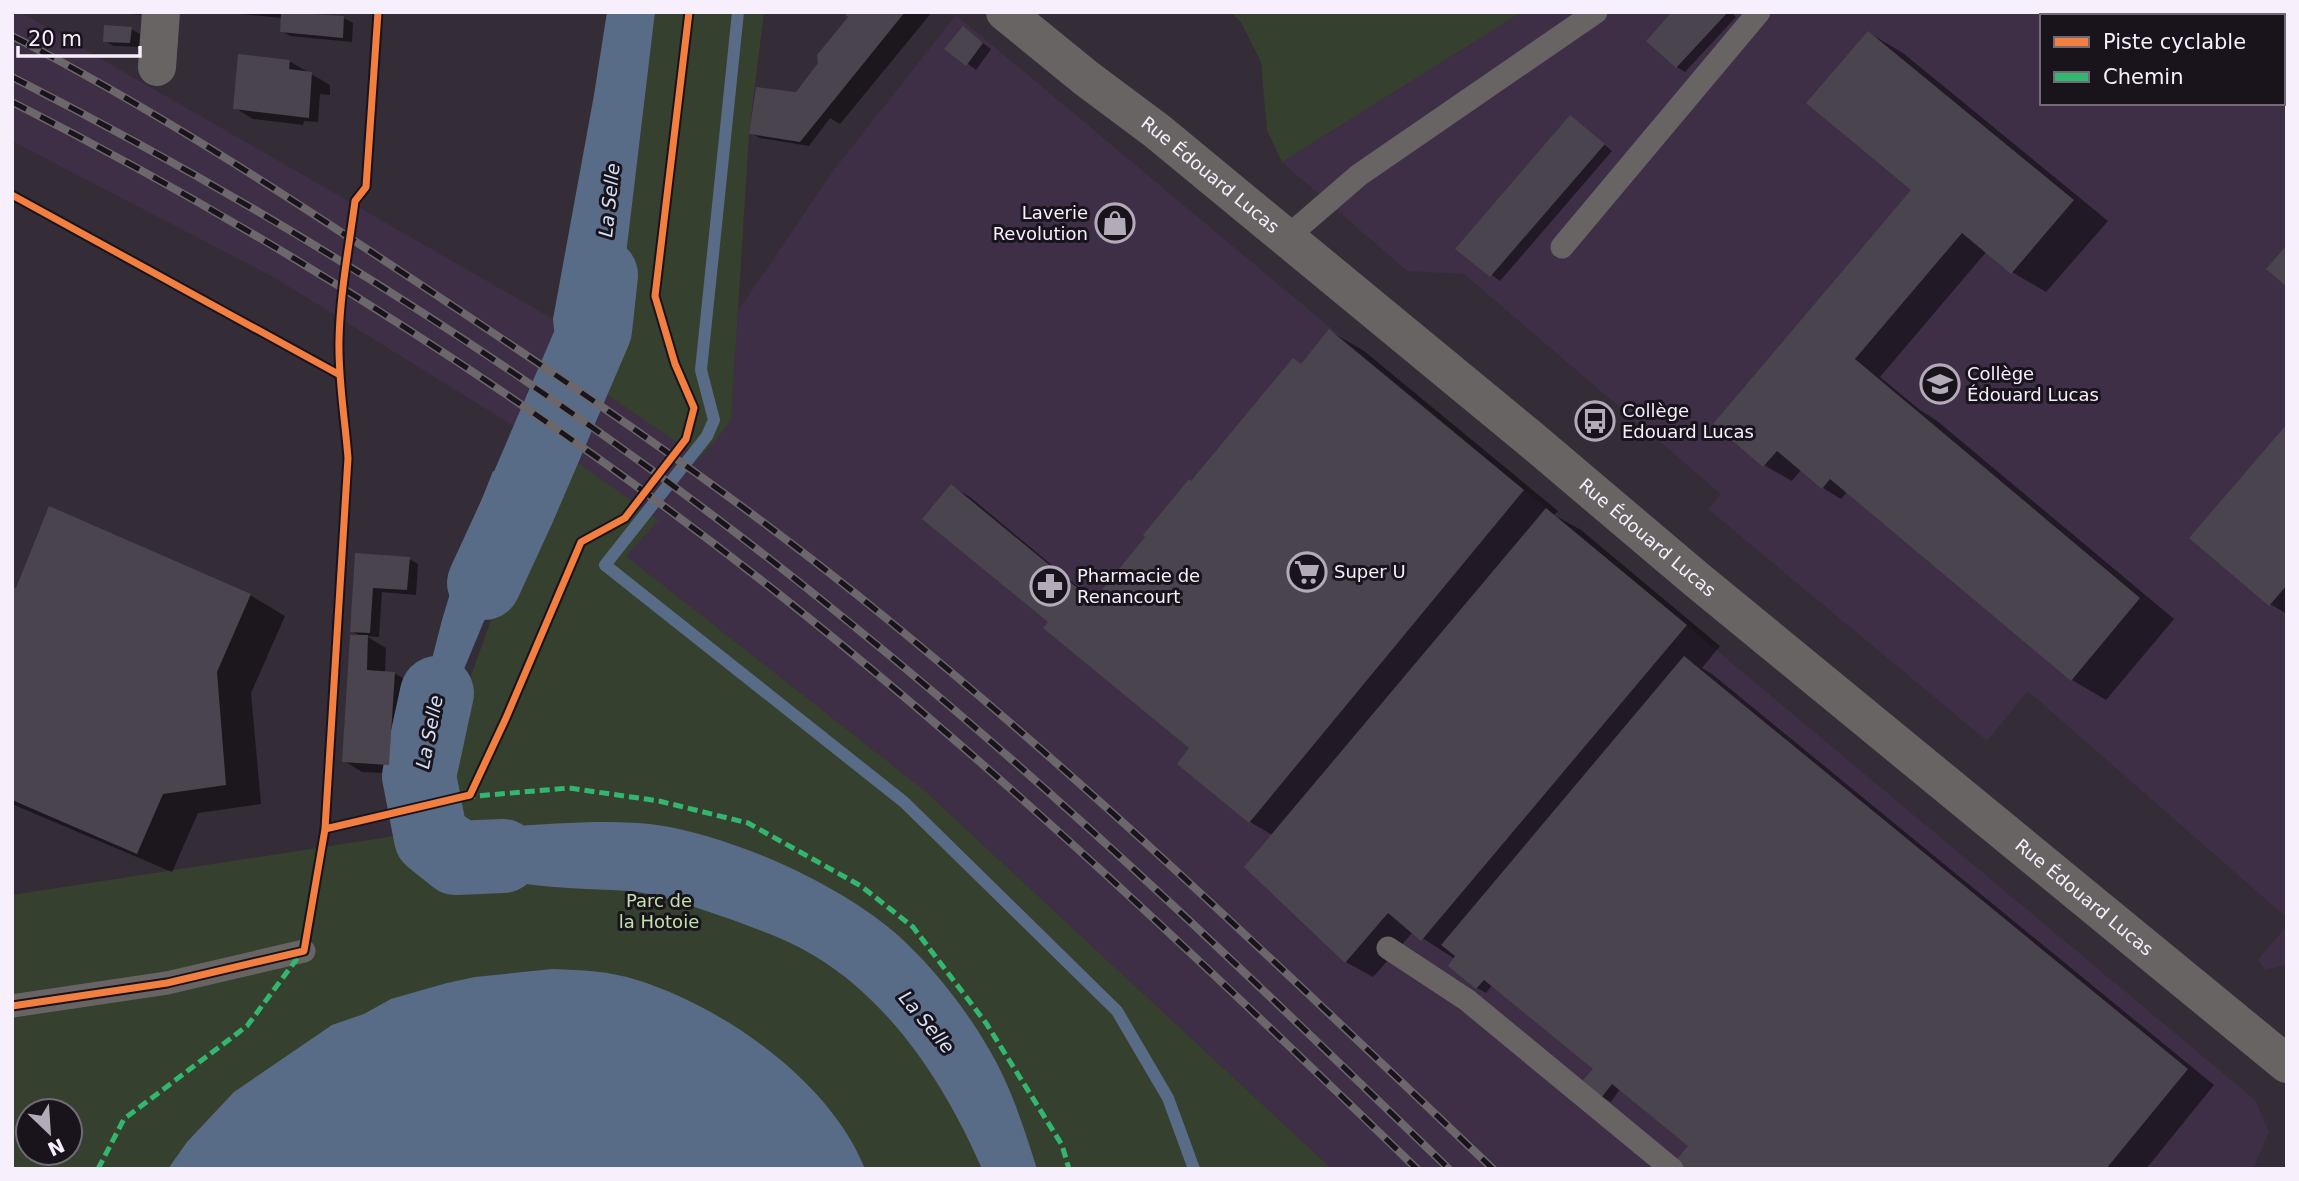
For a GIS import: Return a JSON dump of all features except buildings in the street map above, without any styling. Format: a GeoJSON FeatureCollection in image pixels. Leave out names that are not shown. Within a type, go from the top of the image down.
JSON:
{"type":"FeatureCollection","features":[{"type":"Feature","properties":{"kind":"street"},"geometry":{"type":"LineString","coordinates":[[157,67],[161,12]]}},
{"type":"Feature","properties":{"kind":"street","name":"Rue Édouard Lucas"},"geometry":{"type":"LineString","coordinates":[[1005,12],[1157,131],[1696,579],[2287,1064]]}},
{"type":"Feature","properties":{"kind":"lane"},"geometry":{"type":"LineString","coordinates":[[1286,238],[1359,175],[1596,12]]}},
{"type":"Feature","properties":{"kind":"lane"},"geometry":{"type":"LineString","coordinates":[[1562,247],[1759,12]]}},
{"type":"Feature","properties":{"kind":"lane"},"geometry":{"type":"LineString","coordinates":[[1388,948],[1467,1000],[1672,1169]]}},
{"type":"Feature","properties":{"kind":"lane"},"geometry":{"type":"LineString","coordinates":[[12,1006],[167,983],[303,951]]}},
{"type":"Feature","properties":{"kind":"shaded area"},"geometry":{"type":"Polygon","coordinates":[[[12,12],[20,12],[553,319],[557,361],[700,458],[731,420],[738,311],[833,171],[956,15],[2255,1100],[2269,1132],[2253,1169],[1332,1169],[924,790],[626,556],[658,520],[564,453],[557,453],[275,278],[12,141],[12,12]]]}},
{"type":"Feature","properties":{"kind":"shaded area","name":"Collège Édouard Lucas"},"geometry":{"type":"Polygon","coordinates":[[[1522,12],[2212,12],[2214,14],[2040,14],[2040,105],[2285,105],[2285,76],[2287,78],[2287,918],[2028,691],[1987,741],[1708,509],[1721,494],[1464,274],[1407,271],[1282,162],[1522,12]]]}},
{"type":"Feature","properties":{"kind":"shaded area"},"geometry":{"type":"Polygon","coordinates":[[[2287,925],[2287,964],[2265,970],[2258,960],[2287,925]]]}},
{"type":"Feature","properties":{"kind":"green space"},"geometry":{"type":"Polygon","coordinates":[[[655,12],[764,12],[749,134],[731,421],[700,458],[594,386],[613,364],[655,12]]]}},
{"type":"Feature","properties":{"kind":"green space"},"geometry":{"type":"Polygon","coordinates":[[[1231,12],[1522,12],[1282,162],[1267,130],[1261,62],[1241,22],[1231,12]]]}},
{"type":"Feature","properties":{"kind":"green space","name":"Parc de la Hotoie"},"geometry":{"type":"Polygon","coordinates":[[[557,453],[564,453],[659,520],[626,556],[924,790],[1332,1169],[12,1169],[12,895],[414,833],[536,496],[557,453]]]}},
{"type":"Feature","properties":{"kind":"water"},"geometry":{"type":"Polygon","coordinates":[[[607,12],[655,12],[613,364],[594,386],[557,360],[553,319],[607,12]]]}},
{"type":"Feature","properties":{"kind":"water"},"geometry":{"type":"Polygon","coordinates":[[[493,471],[536,496],[452,698],[440,754],[439,788],[405,797],[405,764],[442,620],[467,537],[493,471]]]}},
{"type":"Feature","properties":{"kind":"water"},"geometry":{"type":"Polygon","coordinates":[[[455,810],[478,825],[493,827],[617,822],[657,825],[686,831],[749,850],[842,895],[906,943],[945,985],[968,1015],[1003,1075],[1037,1169],[982,1169],[934,1077],[892,1021],[841,974],[793,944],[730,919],[650,894],[505,882],[457,882],[432,875],[412,858],[397,824],[455,810]]]}},
{"type":"Feature","properties":{"kind":"water"},"geometry":{"type":"Polygon","coordinates":[[[553,969],[606,973],[637,980],[670,992],[738,1029],[771,1052],[801,1078],[849,1137],[865,1169],[168,1169],[187,1142],[234,1092],[332,1025],[364,1014],[391,999],[447,983],[475,977],[553,969]]]}},
{"type":"Feature","properties":{"kind":"waterway"},"geometry":{"type":"LineString","coordinates":[[738,12],[701,370],[714,420],[707,436],[605,565],[904,802],[1117,1011],[1168,1098],[1194,1169]]}},
{"type":"Feature","properties":{"kind":"waterway","name":"La Selle"},"geometry":{"type":"LineString","coordinates":[[484,583],[595,330],[601,275]]}},
{"type":"Feature","properties":{"kind":"waterway","name":"La Selle"},"geometry":{"type":"LineString","coordinates":[[437,693],[419,776],[431,838],[456,858],[503,856]]}},
{"type":"Feature","properties":{"kind":"railway"},"geometry":{"type":"LineString","coordinates":[[12,36],[163,120],[310,212],[590,399],[771,528],[887,619],[1120,819],[1493,1169]]}},
{"type":"Feature","properties":{"kind":"railway"},"geometry":{"type":"LineString","coordinates":[[12,77],[232,196],[446,328],[652,470],[752,545],[928,688],[1081,821],[1230,958],[1449,1169]]}},
{"type":"Feature","properties":{"kind":"railway"},"geometry":{"type":"LineString","coordinates":[[12,102],[211,210],[406,328],[501,391],[686,522],[859,659],[1023,800],[1182,945],[1417,1169]]}},
{"type":"Feature","properties":{"kind":"marked path"},"geometry":{"type":"LineString","coordinates":[[465,797],[569,788],[659,801],[748,823],[861,886],[913,927],[986,1023],[1062,1145],[1069,1169]]}},
{"type":"Feature","properties":{"kind":"marked path"},"geometry":{"type":"LineString","coordinates":[[98,1169],[124,1119],[247,1026],[302,952]]}},
{"type":"Feature","properties":{"kind":"cycle path"},"geometry":{"type":"LineString","coordinates":[[12,1006],[167,983],[304,951],[325,829],[348,458],[340,369],[341,305],[355,201],[366,187],[378,12]]}},
{"type":"Feature","properties":{"kind":"cycle path"},"geometry":{"type":"LineString","coordinates":[[325,829],[470,795],[581,542],[625,518],[686,439],[694,408],[675,364],[655,296],[689,12]]}},
{"type":"Feature","properties":{"kind":"cycle path"},"geometry":{"type":"LineString","coordinates":[[12,195],[340,375]]}},
{"type":"Feature","properties":{"kind":"place","name":"Laverie Revolution"},"geometry":{"type":"Point","coordinates":[1115,223]}},
{"type":"Feature","properties":{"kind":"place","name":"Collège Édouard Lucas"},"geometry":{"type":"Point","coordinates":[1940,384]}},
{"type":"Feature","properties":{"kind":"place","name":"Collège Edouard Lucas"},"geometry":{"type":"Point","coordinates":[1595,421]}},
{"type":"Feature","properties":{"kind":"place","name":"Super U"},"geometry":{"type":"Point","coordinates":[1307,572]}},
{"type":"Feature","properties":{"kind":"place","name":"Pharmacie de Renancourt"},"geometry":{"type":"Point","coordinates":[1050,586]}}]}
